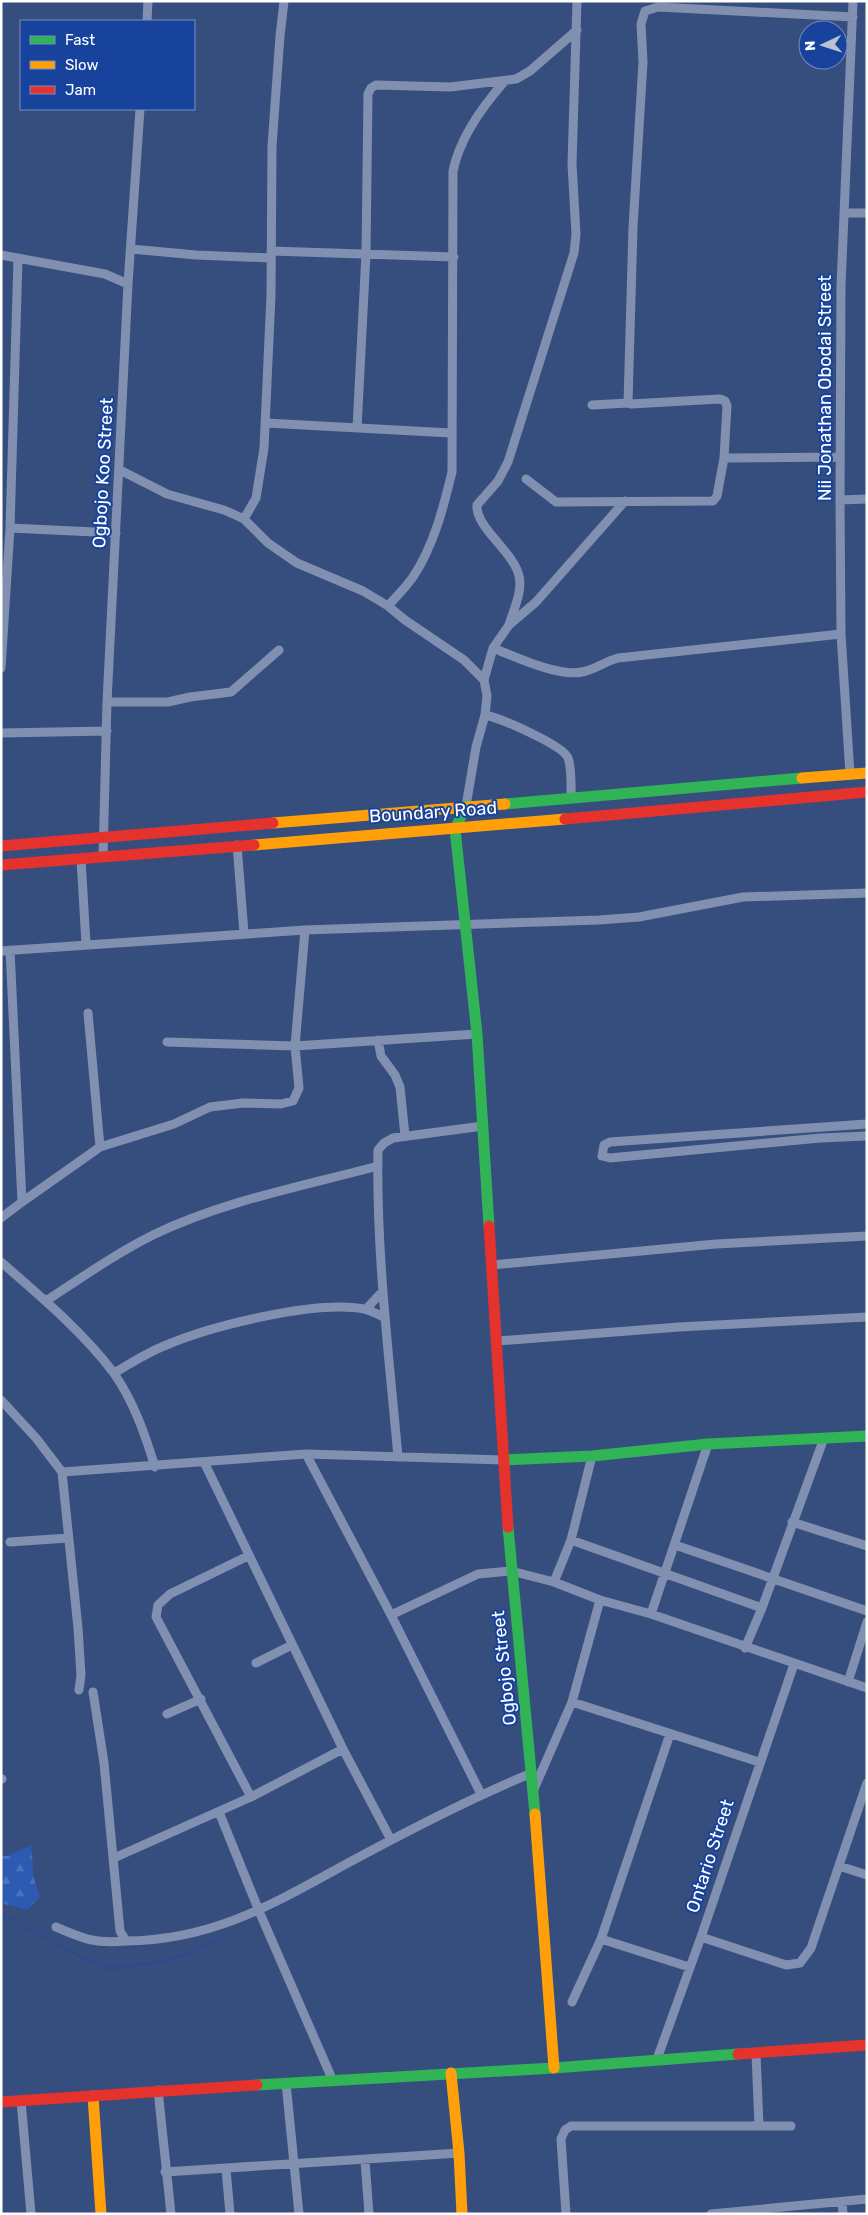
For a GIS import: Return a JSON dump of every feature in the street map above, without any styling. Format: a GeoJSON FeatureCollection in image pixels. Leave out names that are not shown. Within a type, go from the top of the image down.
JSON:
{"type":"FeatureCollection","features":[{"type":"Feature","properties":{"kind":"street"},"geometry":{"type":"LineString","coordinates":[[147,20],[148,1]]}},
{"type":"Feature","properties":{"kind":"street"},"geometry":{"type":"LineString","coordinates":[[244,519],[252,507],[259,487],[266,423],[272,146],[284,1]]}},
{"type":"Feature","properties":{"kind":"street"},"geometry":{"type":"LineString","coordinates":[[509,625],[518,594],[520,577],[508,553],[496,541],[478,515],[477,505],[490,493],[508,462],[574,253],[576,234],[572,173],[577,1]]}},
{"type":"Feature","properties":{"kind":"street","name":"Nii Jonathan Obodai Street"},"geometry":{"type":"LineString","coordinates":[[850,774],[841,634],[840,457],[841,286],[853,1]]}},
{"type":"Feature","properties":{"kind":"street"},"geometry":{"type":"LineString","coordinates":[[628,403],[633,227],[643,62],[641,24],[645,12],[658,8],[853,17]]}},
{"type":"Feature","properties":{"kind":"street"},"geometry":{"type":"LineString","coordinates":[[357,428],[366,254],[368,94],[371,88],[376,85],[450,87],[504,82],[516,79],[530,71],[577,30]]}},
{"type":"Feature","properties":{"kind":"street"},"geometry":{"type":"LineString","coordinates":[[388,606],[413,577],[430,547],[452,472],[455,162],[468,132],[488,100],[504,82]]}},
{"type":"Feature","properties":{"kind":"street"},"geometry":{"type":"LineString","coordinates":[[481,84],[488,100]]}},
{"type":"Feature","properties":{"kind":"street","name":"Ogbojo Koo Street"},"geometry":{"type":"LineString","coordinates":[[103,857],[107,702],[128,284],[140,110]]}},
{"type":"Feature","properties":{"kind":"street"},"geometry":{"type":"LineString","coordinates":[[844,213],[867,213]]}},
{"type":"Feature","properties":{"kind":"street"},"geometry":{"type":"LineString","coordinates":[[131,249],[196,255],[366,254],[454,257]]}},
{"type":"Feature","properties":{"kind":"street"},"geometry":{"type":"LineString","coordinates":[[1,255],[105,274],[128,284]]}},
{"type":"Feature","properties":{"kind":"street"},"geometry":{"type":"LineString","coordinates":[[1,668],[10,528],[18,258]]}},
{"type":"Feature","properties":{"kind":"street"},"geometry":{"type":"LineString","coordinates":[[526,479],[556,502],[713,501],[717,496],[724,458],[727,406],[725,401],[720,399],[592,405]]}},
{"type":"Feature","properties":{"kind":"street"},"geometry":{"type":"LineString","coordinates":[[266,423],[451,433]]}},
{"type":"Feature","properties":{"kind":"street"},"geometry":{"type":"LineString","coordinates":[[724,458],[840,457]]}},
{"type":"Feature","properties":{"kind":"street"},"geometry":{"type":"LineString","coordinates":[[120,470],[167,494],[224,510],[244,519],[268,543],[297,563],[363,592],[388,606],[405,620],[464,660],[484,680]]}},
{"type":"Feature","properties":{"kind":"street"},"geometry":{"type":"LineString","coordinates":[[840,500],[867,499]]}},
{"type":"Feature","properties":{"kind":"street"},"geometry":{"type":"LineString","coordinates":[[455,829],[466,806],[476,747],[485,715],[487,696],[484,680],[493,648],[509,625],[536,602],[625,501]]}},
{"type":"Feature","properties":{"kind":"street"},"geometry":{"type":"LineString","coordinates":[[10,528],[116,533]]}},
{"type":"Feature","properties":{"kind":"street"},"geometry":{"type":"LineString","coordinates":[[493,648],[572,674],[585,672],[601,663],[618,658],[841,634]]}},
{"type":"Feature","properties":{"kind":"street"},"geometry":{"type":"LineString","coordinates":[[107,702],[168,702],[231,692],[279,650]]}},
{"type":"Feature","properties":{"kind":"street"},"geometry":{"type":"LineString","coordinates":[[485,715],[506,720],[562,751],[569,760],[572,798]]}},
{"type":"Feature","properties":{"kind":"street"},"geometry":{"type":"LineString","coordinates":[[1,733],[107,731]]}},
{"type":"Feature","properties":{"kind":"street","name":"Boundary Road"},"geometry":{"type":"LineString","coordinates":[[1,846],[867,773]]}},
{"type":"Feature","properties":{"kind":"street","name":"Boundary Road"},"geometry":{"type":"LineString","coordinates":[[1,865],[455,829],[867,792]]}},
{"type":"Feature","properties":{"kind":"street","name":"Ogbojo Street"},"geometry":{"type":"LineString","coordinates":[[455,829],[477,1034],[511,1571],[532,1773],[532,1794],[554,2068]]}},
{"type":"Feature","properties":{"kind":"street"},"geometry":{"type":"LineString","coordinates":[[237,845],[244,934]]}},
{"type":"Feature","properties":{"kind":"street"},"geometry":{"type":"LineString","coordinates":[[81,859],[86,944]]}},
{"type":"Feature","properties":{"kind":"street"},"geometry":{"type":"LineString","coordinates":[[22,1202],[5,950],[305,930],[639,917],[743,897],[867,893]]}},
{"type":"Feature","properties":{"kind":"street"},"geometry":{"type":"LineString","coordinates":[[1,1218],[100,1147],[174,1124],[210,1107],[243,1103],[281,1104],[293,1101],[299,1088],[295,1046],[305,930]]}},
{"type":"Feature","properties":{"kind":"street"},"geometry":{"type":"LineString","coordinates":[[88,1013],[100,1147]]}},
{"type":"Feature","properties":{"kind":"street"},"geometry":{"type":"LineString","coordinates":[[167,1042],[295,1046],[477,1034]]}},
{"type":"Feature","properties":{"kind":"street"},"geometry":{"type":"LineString","coordinates":[[378,1040],[381,1056],[395,1075],[400,1087],[405,1136]]}},
{"type":"Feature","properties":{"kind":"street"},"geometry":{"type":"LineString","coordinates":[[867,1124],[610,1142],[604,1145],[602,1156],[610,1158],[820,1138],[867,1136]]}},
{"type":"Feature","properties":{"kind":"street"},"geometry":{"type":"LineString","coordinates":[[398,1457],[383,1291],[378,1150],[384,1143],[393,1138],[483,1126]]}},
{"type":"Feature","properties":{"kind":"street"},"geometry":{"type":"LineString","coordinates":[[46,1301],[116,1255],[153,1235],[190,1219],[258,1198],[378,1166]]}},
{"type":"Feature","properties":{"kind":"street"},"geometry":{"type":"LineString","coordinates":[[492,1265],[716,1244],[867,1236]]}},
{"type":"Feature","properties":{"kind":"street"},"geometry":{"type":"LineString","coordinates":[[1,1262],[46,1301],[87,1342],[114,1373],[146,1438],[154,1466]]}},
{"type":"Feature","properties":{"kind":"street"},"geometry":{"type":"LineString","coordinates":[[366,1309],[383,1291]]}},
{"type":"Feature","properties":{"kind":"street"},"geometry":{"type":"LineString","coordinates":[[114,1373],[162,1346],[202,1331],[290,1313],[323,1308],[348,1307],[366,1309],[385,1318]]}},
{"type":"Feature","properties":{"kind":"street"},"geometry":{"type":"LineString","coordinates":[[497,1341],[679,1327],[867,1317]]}},
{"type":"Feature","properties":{"kind":"street"},"geometry":{"type":"LineString","coordinates":[[1,1400],[36,1438],[62,1472],[78,1628],[80,1690]]}},
{"type":"Feature","properties":{"kind":"street"},"geometry":{"type":"LineString","coordinates":[[62,1472],[306,1454],[504,1460],[592,1456],[708,1444],[867,1436]]}},
{"type":"Feature","properties":{"kind":"street"},"geometry":{"type":"LineString","coordinates":[[745,1648],[762,1608],[824,1438]]}},
{"type":"Feature","properties":{"kind":"street"},"geometry":{"type":"LineString","coordinates":[[650,1614],[666,1572],[708,1444]]}},
{"type":"Feature","properties":{"kind":"street"},"geometry":{"type":"LineString","coordinates":[[306,1454],[481,1794]]}},
{"type":"Feature","properties":{"kind":"street"},"geometry":{"type":"LineString","coordinates":[[554,1582],[571,1540],[592,1456]]}},
{"type":"Feature","properties":{"kind":"street"},"geometry":{"type":"LineString","coordinates":[[204,1462],[248,1556],[343,1748],[392,1840]]}},
{"type":"Feature","properties":{"kind":"street"},"geometry":{"type":"LineString","coordinates":[[792,1522],[867,1546]]}},
{"type":"Feature","properties":{"kind":"street"},"geometry":{"type":"LineString","coordinates":[[10,1542],[68,1538]]}},
{"type":"Feature","properties":{"kind":"street"},"geometry":{"type":"LineString","coordinates":[[571,1540],[666,1572],[762,1608]]}},
{"type":"Feature","properties":{"kind":"street"},"geometry":{"type":"LineString","coordinates":[[675,1545],[867,1611]]}},
{"type":"Feature","properties":{"kind":"street"},"geometry":{"type":"LineString","coordinates":[[248,1556],[170,1594],[158,1605],[156,1617],[201,1699],[251,1797]]}},
{"type":"Feature","properties":{"kind":"street"},"geometry":{"type":"LineString","coordinates":[[390,1615],[478,1574],[511,1571],[554,1582],[600,1600],[650,1614],[745,1648],[867,1688]]}},
{"type":"Feature","properties":{"kind":"street"},"geometry":{"type":"LineString","coordinates":[[532,1794],[572,1702],[600,1600]]}},
{"type":"Feature","properties":{"kind":"street"},"geometry":{"type":"LineString","coordinates":[[848,1682],[867,1622]]}},
{"type":"Feature","properties":{"kind":"street"},"geometry":{"type":"LineString","coordinates":[[256,1663],[292,1645]]}},
{"type":"Feature","properties":{"kind":"street","name":"Ontario Street"},"geometry":{"type":"LineString","coordinates":[[657,2059],[701,1937],[759,1762],[794,1664]]}},
{"type":"Feature","properties":{"kind":"street"},"geometry":{"type":"LineString","coordinates":[[93,1692],[114,1858],[120,1931],[126,1941]]}},
{"type":"Feature","properties":{"kind":"street"},"geometry":{"type":"LineString","coordinates":[[167,1714],[201,1699]]}},
{"type":"Feature","properties":{"kind":"street"},"geometry":{"type":"LineString","coordinates":[[572,1702],[759,1762]]}},
{"type":"Feature","properties":{"kind":"street"},"geometry":{"type":"LineString","coordinates":[[572,2002],[600,1938],[670,1734]]}},
{"type":"Feature","properties":{"kind":"street"},"geometry":{"type":"LineString","coordinates":[[114,1858],[251,1797],[343,1748]]}},
{"type":"Feature","properties":{"kind":"street"},"geometry":{"type":"LineString","coordinates":[[56,1927],[89,1941],[104,1943],[164,1939],[192,1934],[258,1911],[481,1794],[532,1773]]}},
{"type":"Feature","properties":{"kind":"street"},"geometry":{"type":"LineString","coordinates":[[701,1937],[786,1965],[800,1963],[811,1948],[867,1783]]}},
{"type":"Feature","properties":{"kind":"street"},"geometry":{"type":"LineString","coordinates":[[219,1812],[258,1911],[333,2081]]}},
{"type":"Feature","properties":{"kind":"street"},"geometry":{"type":"LineString","coordinates":[[839,1866],[867,1875]]}},
{"type":"Feature","properties":{"kind":"street"},"geometry":{"type":"LineString","coordinates":[[600,1938],[689,1967]]}},
{"type":"Feature","properties":{"kind":"street"},"geometry":{"type":"LineString","coordinates":[[1,2102],[158,2090],[554,2068],[867,2045]]}},
{"type":"Feature","properties":{"kind":"street"},"geometry":{"type":"LineString","coordinates":[[756,2053],[759,2126]]}},
{"type":"Feature","properties":{"kind":"street"},"geometry":{"type":"LineString","coordinates":[[451,2073],[459,2153],[462,2214]]}},
{"type":"Feature","properties":{"kind":"street"},"geometry":{"type":"LineString","coordinates":[[286,2083],[298,2214]]}},
{"type":"Feature","properties":{"kind":"street"},"geometry":{"type":"LineString","coordinates":[[158,2090],[170,2214]]}},
{"type":"Feature","properties":{"kind":"street"},"geometry":{"type":"LineString","coordinates":[[93,2096],[101,2214]]}},
{"type":"Feature","properties":{"kind":"street"},"geometry":{"type":"LineString","coordinates":[[21,2101],[30,2214]]}},
{"type":"Feature","properties":{"kind":"street"},"geometry":{"type":"LineString","coordinates":[[566,2214],[561,2139],[565,2130],[572,2126],[792,2126]]}},
{"type":"Feature","properties":{"kind":"street"},"geometry":{"type":"LineString","coordinates":[[165,2172],[365,2161],[459,2153]]}},
{"type":"Feature","properties":{"kind":"street"},"geometry":{"type":"LineString","coordinates":[[365,2161],[369,2214]]}},
{"type":"Feature","properties":{"kind":"street"},"geometry":{"type":"LineString","coordinates":[[226,2169],[230,2214]]}},
{"type":"Feature","properties":{"kind":"street"},"geometry":{"type":"LineString","coordinates":[[711,2214],[762,2212],[867,2199]]}},
{"type":"Feature","properties":{"kind":"street"},"geometry":{"type":"LineString","coordinates":[[842,2202],[843,2214]]}},
{"type":"Feature","properties":{"kind":"green space"},"geometry":{"type":"Polygon","coordinates":[[[31,1845],[34,1879],[40,1897],[27,1910],[1,1903],[1,1856],[8,1856],[31,1845]]]}},
{"type":"Feature","properties":{"kind":"waterway"},"geometry":{"type":"LineString","coordinates":[[1,1914],[83,1958],[110,1969],[171,1960],[221,1938]]}},
{"type":"Feature","properties":{"kind":"traffic: fast"},"geometry":{"type":"LineString","coordinates":[[505,804],[802,778]]}},
{"type":"Feature","properties":{"kind":"traffic: fast"},"geometry":{"type":"LineString","coordinates":[[466,806],[455,829],[477,1034],[489,1226]]}},
{"type":"Feature","properties":{"kind":"traffic: fast"},"geometry":{"type":"LineString","coordinates":[[504,1460],[592,1456],[708,1444],[867,1436]]}},
{"type":"Feature","properties":{"kind":"traffic: fast"},"geometry":{"type":"LineString","coordinates":[[508,1527],[535,1814]]}},
{"type":"Feature","properties":{"kind":"traffic: fast"},"geometry":{"type":"LineString","coordinates":[[257,2085],[554,2068],[738,2054]]}},
{"type":"Feature","properties":{"kind":"traffic: slow"},"geometry":{"type":"LineString","coordinates":[[802,778],[867,773]]}},
{"type":"Feature","properties":{"kind":"traffic: slow"},"geometry":{"type":"LineString","coordinates":[[273,823],[505,804]]}},
{"type":"Feature","properties":{"kind":"traffic: slow"},"geometry":{"type":"LineString","coordinates":[[254,845],[565,819]]}},
{"type":"Feature","properties":{"kind":"traffic: slow"},"geometry":{"type":"LineString","coordinates":[[535,1814],[554,2068]]}},
{"type":"Feature","properties":{"kind":"traffic: slow"},"geometry":{"type":"LineString","coordinates":[[451,2073],[459,2153],[462,2214]]}},
{"type":"Feature","properties":{"kind":"traffic: slow"},"geometry":{"type":"LineString","coordinates":[[93,2096],[101,2214]]}},
{"type":"Feature","properties":{"kind":"traffic: jam"},"geometry":{"type":"LineString","coordinates":[[565,819],[867,792]]}},
{"type":"Feature","properties":{"kind":"traffic: jam"},"geometry":{"type":"LineString","coordinates":[[1,846],[273,823]]}},
{"type":"Feature","properties":{"kind":"traffic: jam"},"geometry":{"type":"LineString","coordinates":[[1,865],[254,845]]}},
{"type":"Feature","properties":{"kind":"traffic: jam"},"geometry":{"type":"LineString","coordinates":[[489,1226],[508,1527]]}},
{"type":"Feature","properties":{"kind":"traffic: jam"},"geometry":{"type":"LineString","coordinates":[[738,2054],[867,2045]]}},
{"type":"Feature","properties":{"kind":"traffic: jam"},"geometry":{"type":"LineString","coordinates":[[1,2102],[257,2085]]}}]}
